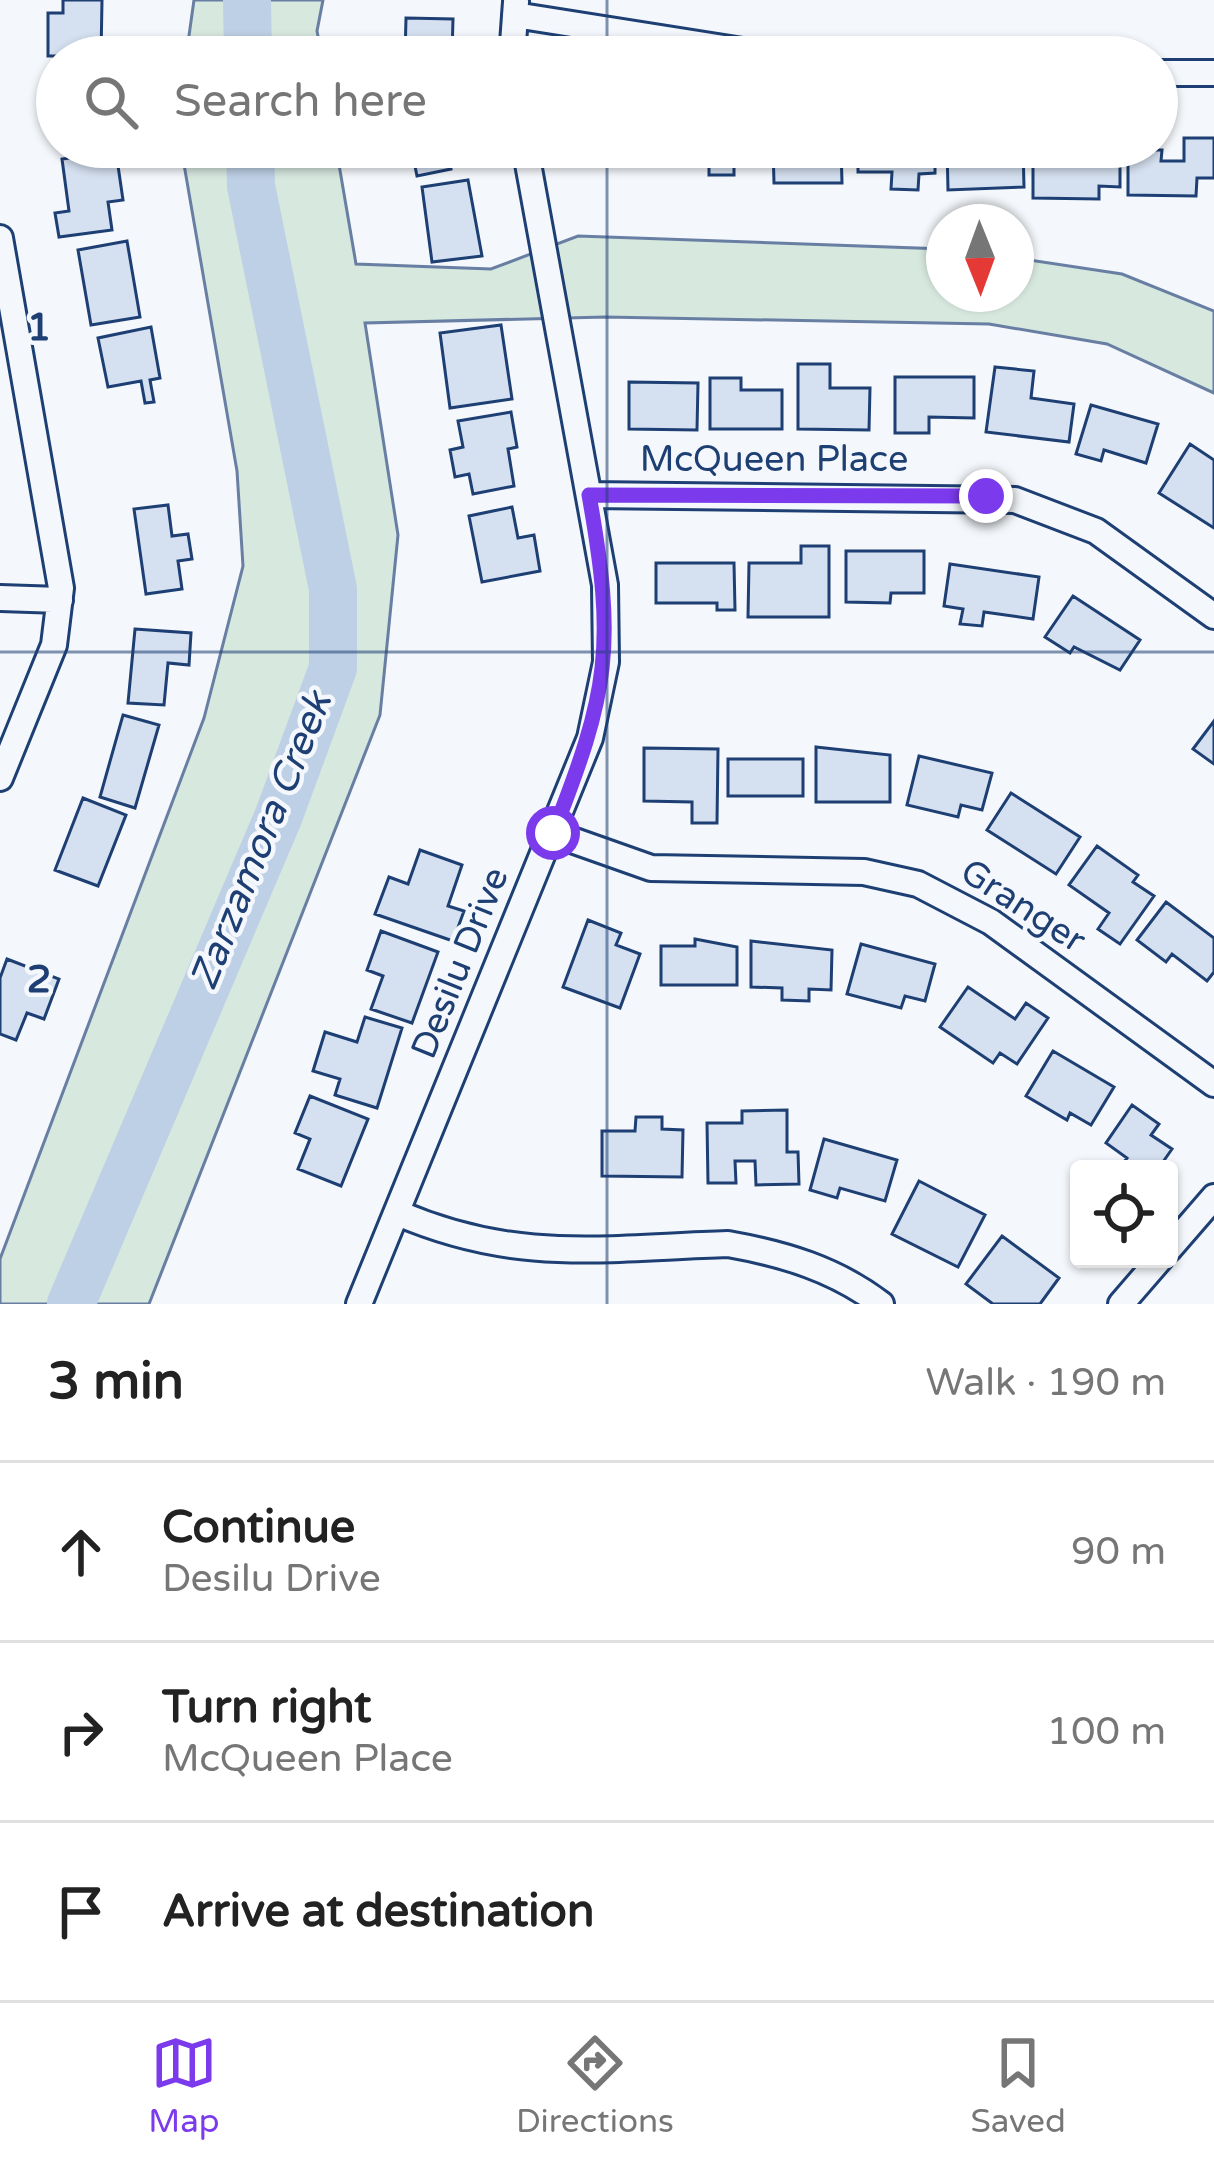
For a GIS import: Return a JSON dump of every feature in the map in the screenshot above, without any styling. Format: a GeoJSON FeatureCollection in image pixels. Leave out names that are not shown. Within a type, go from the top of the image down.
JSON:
{"type":"FeatureCollection","features":[{"type":"Feature","properties":{"kind":"street"},"geometry":{"type":"LineString","coordinates":[[516,7],[670,36]]}},
{"type":"Feature","properties":{"kind":"street"},"geometry":{"type":"LineString","coordinates":[[1178,73],[1214,73]]}},
{"type":"Feature","properties":{"kind":"street","name":"Desilu Drive"},"geometry":{"type":"LineString","coordinates":[[359,1304],[590,738],[606,662],[605,585],[529,168]]}},
{"type":"Feature","properties":{"kind":"street"},"geometry":{"type":"LineString","coordinates":[[0,238],[58,555],[60,601],[54,645],[0,778]]}},
{"type":"Feature","properties":{"kind":"street","name":"McQueen Place"},"geometry":{"type":"LineString","coordinates":[[589,495],[1015,500],[1096,531],[1214,616]]}},
{"type":"Feature","properties":{"kind":"street"},"geometry":{"type":"LineString","coordinates":[[0,598],[60,601]]}},
{"type":"Feature","properties":{"kind":"street","name":"Granger"},"geometry":{"type":"LineString","coordinates":[[553,833],[651,868],[864,872],[918,884],[992,922],[1214,1084]]}},
{"type":"Feature","properties":{"kind":"street"},"geometry":{"type":"LineString","coordinates":[[1178,1239],[1214,1197]]}},
{"type":"Feature","properties":{"kind":"street"},"geometry":{"type":"LineString","coordinates":[[398,1213],[466,1240],[508,1249],[728,1244],[763,1250],[830,1273],[881,1304]]}},
{"type":"Feature","properties":{"kind":"street"},"geometry":{"type":"LineString","coordinates":[[1130,1301],[1154,1268]]}},
{"type":"Feature","properties":{"kind":"shaded area"},"geometry":{"type":"Polygon","coordinates":[[[194,0],[323,0],[318,36],[189,36],[194,0]]]}},
{"type":"Feature","properties":{"kind":"shaded area"},"geometry":{"type":"Polygon","coordinates":[[[185,168],[340,168],[356,264],[491,269],[578,236],[926,248],[926,312],[1034,312],[1034,261],[1122,274],[1214,311],[1214,393],[1107,344],[989,324],[605,317],[365,323],[398,535],[380,715],[149,1304],[0,1304],[0,1259],[204,718],[243,566],[237,471],[185,168]]]}},
{"type":"Feature","properties":{"kind":"building"},"geometry":{"type":"Polygon","coordinates":[[[63,0],[102,0],[101,36],[48,36],[48,13],[63,13],[63,0]]]}},
{"type":"Feature","properties":{"kind":"building"},"geometry":{"type":"Polygon","coordinates":[[[406,18],[453,19],[453,36],[406,36],[406,18]]]}},
{"type":"Feature","properties":{"kind":"building"},"geometry":{"type":"Polygon","coordinates":[[[1184,138],[1214,138],[1214,178],[1197,178],[1196,196],[1128,195],[1128,168],[1178,168],[1178,161],[1184,161],[1184,138]]]}},
{"type":"Feature","properties":{"kind":"building"},"geometry":{"type":"Polygon","coordinates":[[[63,168],[118,168],[123,200],[108,202],[112,230],[59,237],[55,213],[69,211],[63,168]]]}},
{"type":"Feature","properties":{"kind":"building"},"geometry":{"type":"Polygon","coordinates":[[[415,168],[451,168],[451,169],[417,176],[415,168]]]}},
{"type":"Feature","properties":{"kind":"building"},"geometry":{"type":"Polygon","coordinates":[[[709,168],[734,168],[734,175],[709,175],[709,168]]]}},
{"type":"Feature","properties":{"kind":"building"},"geometry":{"type":"Polygon","coordinates":[[[774,168],[842,168],[842,183],[774,183],[774,168]]]}},
{"type":"Feature","properties":{"kind":"building"},"geometry":{"type":"Polygon","coordinates":[[[858,168],[935,168],[935,173],[919,174],[918,190],[891,189],[892,172],[858,172],[858,168]]]}},
{"type":"Feature","properties":{"kind":"building"},"geometry":{"type":"Polygon","coordinates":[[[947,168],[1024,168],[1024,187],[948,190],[947,168]]]}},
{"type":"Feature","properties":{"kind":"building"},"geometry":{"type":"Polygon","coordinates":[[[1033,168],[1120,168],[1120,187],[1099,186],[1099,199],[1033,198],[1033,168]]]}},
{"type":"Feature","properties":{"kind":"building"},"geometry":{"type":"Polygon","coordinates":[[[468,180],[482,256],[432,262],[422,187],[468,180]]]}},
{"type":"Feature","properties":{"kind":"building"},"geometry":{"type":"Polygon","coordinates":[[[127,241],[140,317],[91,325],[78,250],[127,241]]]}},
{"type":"Feature","properties":{"kind":"building"},"geometry":{"type":"Polygon","coordinates":[[[501,325],[512,399],[450,408],[440,333],[501,325]]]}},
{"type":"Feature","properties":{"kind":"building"},"geometry":{"type":"Polygon","coordinates":[[[151,327],[160,378],[150,380],[154,402],[145,403],[141,381],[108,387],[98,338],[151,327]]]}},
{"type":"Feature","properties":{"kind":"building"},"geometry":{"type":"Polygon","coordinates":[[[798,364],[830,364],[830,388],[870,388],[869,430],[798,429],[798,364]]]}},
{"type":"Feature","properties":{"kind":"building"},"geometry":{"type":"Polygon","coordinates":[[[995,367],[1034,371],[1031,398],[1074,404],[1069,442],[986,432],[995,367]]]}},
{"type":"Feature","properties":{"kind":"building"},"geometry":{"type":"Polygon","coordinates":[[[895,377],[974,377],[974,418],[929,417],[929,433],[895,433],[895,377]]]}},
{"type":"Feature","properties":{"kind":"building"},"geometry":{"type":"Polygon","coordinates":[[[710,378],[741,378],[741,390],[782,390],[782,429],[710,429],[710,378]]]}},
{"type":"Feature","properties":{"kind":"building"},"geometry":{"type":"Polygon","coordinates":[[[629,382],[698,383],[697,430],[629,429],[629,382]]]}},
{"type":"Feature","properties":{"kind":"building"},"geometry":{"type":"Polygon","coordinates":[[[1091,405],[1158,424],[1146,463],[1104,450],[1101,461],[1076,454],[1091,405]]]}},
{"type":"Feature","properties":{"kind":"building"},"geometry":{"type":"Polygon","coordinates":[[[511,412],[517,447],[508,449],[514,486],[473,494],[469,474],[455,477],[450,450],[463,447],[458,421],[511,412]]]}},
{"type":"Feature","properties":{"kind":"building"},"geometry":{"type":"Polygon","coordinates":[[[1190,444],[1214,460],[1214,528],[1159,493],[1190,444]]]}},
{"type":"Feature","properties":{"kind":"building"},"geometry":{"type":"Polygon","coordinates":[[[168,505],[172,536],[188,534],[192,559],[178,561],[182,589],[146,594],[134,509],[168,505]]]}},
{"type":"Feature","properties":{"kind":"building"},"geometry":{"type":"Polygon","coordinates":[[[512,507],[518,538],[534,535],[540,571],[482,582],[469,516],[512,507]]]}},
{"type":"Feature","properties":{"kind":"building"},"geometry":{"type":"Polygon","coordinates":[[[801,546],[829,546],[829,617],[748,617],[749,563],[801,563],[801,546]]]}},
{"type":"Feature","properties":{"kind":"building"},"geometry":{"type":"Polygon","coordinates":[[[846,551],[924,551],[924,593],[891,593],[890,603],[846,602],[846,551]]]}},
{"type":"Feature","properties":{"kind":"building"},"geometry":{"type":"Polygon","coordinates":[[[656,563],[734,563],[735,610],[717,610],[717,603],[656,603],[656,563]]]}},
{"type":"Feature","properties":{"kind":"building"},"geometry":{"type":"Polygon","coordinates":[[[950,564],[1039,577],[1033,619],[984,612],[982,626],[960,624],[963,609],[944,606],[950,564]]]}},
{"type":"Feature","properties":{"kind":"building"},"geometry":{"type":"Polygon","coordinates":[[[1073,596],[1140,640],[1120,670],[1074,647],[1070,653],[1045,637],[1073,596]]]}},
{"type":"Feature","properties":{"kind":"building"},"geometry":{"type":"Polygon","coordinates":[[[135,629],[191,633],[189,665],[168,663],[164,705],[128,703],[135,629]]]}},
{"type":"Feature","properties":{"kind":"building"},"geometry":{"type":"Polygon","coordinates":[[[123,715],[159,725],[135,808],[100,797],[123,715]]]}},
{"type":"Feature","properties":{"kind":"building"},"geometry":{"type":"Polygon","coordinates":[[[1214,721],[1214,764],[1193,749],[1214,721]]]}},
{"type":"Feature","properties":{"kind":"building"},"geometry":{"type":"Polygon","coordinates":[[[816,747],[890,755],[890,802],[816,802],[816,747]]]}},
{"type":"Feature","properties":{"kind":"building"},"geometry":{"type":"Polygon","coordinates":[[[644,748],[718,749],[717,823],[692,823],[692,802],[644,801],[644,748]]]}},
{"type":"Feature","properties":{"kind":"building"},"geometry":{"type":"Polygon","coordinates":[[[919,756],[992,773],[982,810],[961,805],[958,817],[907,805],[919,756]]]}},
{"type":"Feature","properties":{"kind":"building"},"geometry":{"type":"Polygon","coordinates":[[[728,759],[803,759],[803,796],[728,796],[728,759]]]}},
{"type":"Feature","properties":{"kind":"building"},"geometry":{"type":"Polygon","coordinates":[[[1011,793],[1080,837],[1056,874],[987,830],[1011,793]]]}},
{"type":"Feature","properties":{"kind":"building"},"geometry":{"type":"Polygon","coordinates":[[[83,798],[126,815],[98,886],[55,870],[83,798]]]}},
{"type":"Feature","properties":{"kind":"building"},"geometry":{"type":"Polygon","coordinates":[[[1097,846],[1138,875],[1133,882],[1154,896],[1120,944],[1098,929],[1109,913],[1069,885],[1097,846]]]}},
{"type":"Feature","properties":{"kind":"building"},"geometry":{"type":"Polygon","coordinates":[[[420,850],[462,865],[448,906],[464,911],[453,941],[375,914],[389,877],[408,884],[420,850]]]}},
{"type":"Feature","properties":{"kind":"building"},"geometry":{"type":"Polygon","coordinates":[[[1166,902],[1214,938],[1214,972],[1207,981],[1172,954],[1166,962],[1137,940],[1166,902]]]}},
{"type":"Feature","properties":{"kind":"building"},"geometry":{"type":"Polygon","coordinates":[[[588,920],[621,933],[616,945],[640,954],[620,1008],[563,987],[588,920]]]}},
{"type":"Feature","properties":{"kind":"building"},"geometry":{"type":"Polygon","coordinates":[[[381,931],[438,952],[412,1023],[371,1009],[383,976],[367,970],[381,931]]]}},
{"type":"Feature","properties":{"kind":"building"},"geometry":{"type":"Polygon","coordinates":[[[695,939],[737,947],[737,985],[661,985],[661,946],[695,946],[695,939]]]}},
{"type":"Feature","properties":{"kind":"building"},"geometry":{"type":"Polygon","coordinates":[[[751,941],[832,950],[831,990],[809,989],[809,1001],[782,1000],[782,988],[751,987],[751,941]]]}},
{"type":"Feature","properties":{"kind":"building"},"geometry":{"type":"Polygon","coordinates":[[[861,944],[935,964],[925,1001],[905,996],[901,1008],[847,994],[861,944]]]}},
{"type":"Feature","properties":{"kind":"building"},"geometry":{"type":"Polygon","coordinates":[[[7,959],[59,979],[44,1019],[27,1013],[16,1040],[0,1034],[0,978],[7,959]]]}},
{"type":"Feature","properties":{"kind":"building"},"geometry":{"type":"Polygon","coordinates":[[[968,987],[1015,1019],[1026,1003],[1048,1018],[1017,1064],[1000,1053],[993,1063],[940,1027],[968,987]]]}},
{"type":"Feature","properties":{"kind":"building"},"geometry":{"type":"Polygon","coordinates":[[[365,1017],[402,1028],[377,1108],[335,1095],[340,1079],[313,1071],[325,1032],[357,1042],[365,1017]]]}},
{"type":"Feature","properties":{"kind":"building"},"geometry":{"type":"Polygon","coordinates":[[[1053,1051],[1114,1087],[1091,1125],[1070,1113],[1067,1120],[1026,1096],[1053,1051]]]}},
{"type":"Feature","properties":{"kind":"building"},"geometry":{"type":"Polygon","coordinates":[[[310,1096],[368,1119],[341,1186],[298,1169],[310,1139],[295,1133],[310,1096]]]}},
{"type":"Feature","properties":{"kind":"building"},"geometry":{"type":"Polygon","coordinates":[[[1132,1105],[1159,1124],[1151,1135],[1172,1149],[1164,1160],[1126,1160],[1106,1143],[1132,1105]]]}},
{"type":"Feature","properties":{"kind":"building"},"geometry":{"type":"Polygon","coordinates":[[[787,1110],[787,1152],[798,1152],[799,1184],[756,1185],[755,1161],[735,1161],[736,1183],[708,1183],[707,1123],[742,1123],[742,1111],[787,1110]]]}},
{"type":"Feature","properties":{"kind":"building"},"geometry":{"type":"Polygon","coordinates":[[[636,1117],[662,1117],[662,1129],[683,1130],[682,1177],[602,1176],[602,1131],[635,1131],[636,1117]]]}},
{"type":"Feature","properties":{"kind":"building"},"geometry":{"type":"Polygon","coordinates":[[[824,1139],[897,1160],[885,1201],[840,1188],[837,1198],[810,1190],[824,1139]]]}},
{"type":"Feature","properties":{"kind":"building"},"geometry":{"type":"Polygon","coordinates":[[[919,1181],[985,1215],[958,1267],[892,1234],[919,1181]]]}},
{"type":"Feature","properties":{"kind":"building"},"geometry":{"type":"Polygon","coordinates":[[[1002,1236],[1059,1278],[1040,1304],[993,1304],[966,1284],[1002,1236]]]}},
{"type":"Feature","properties":{"kind":"waterway","name":"Zarzamora Creek"},"geometry":{"type":"LineString","coordinates":[[247,0],[248,36]]}},
{"type":"Feature","properties":{"kind":"waterway","name":"Zarzamora Creek"},"geometry":{"type":"LineString","coordinates":[[71,1304],[279,815],[333,668],[333,589],[251,168]]}},
{"type":"Feature","properties":{"kind":"route"},"geometry":{"type":"LineString","coordinates":[[553,833],[590,738],[606,662],[605,585],[589,495],[986,496]]}}]}
